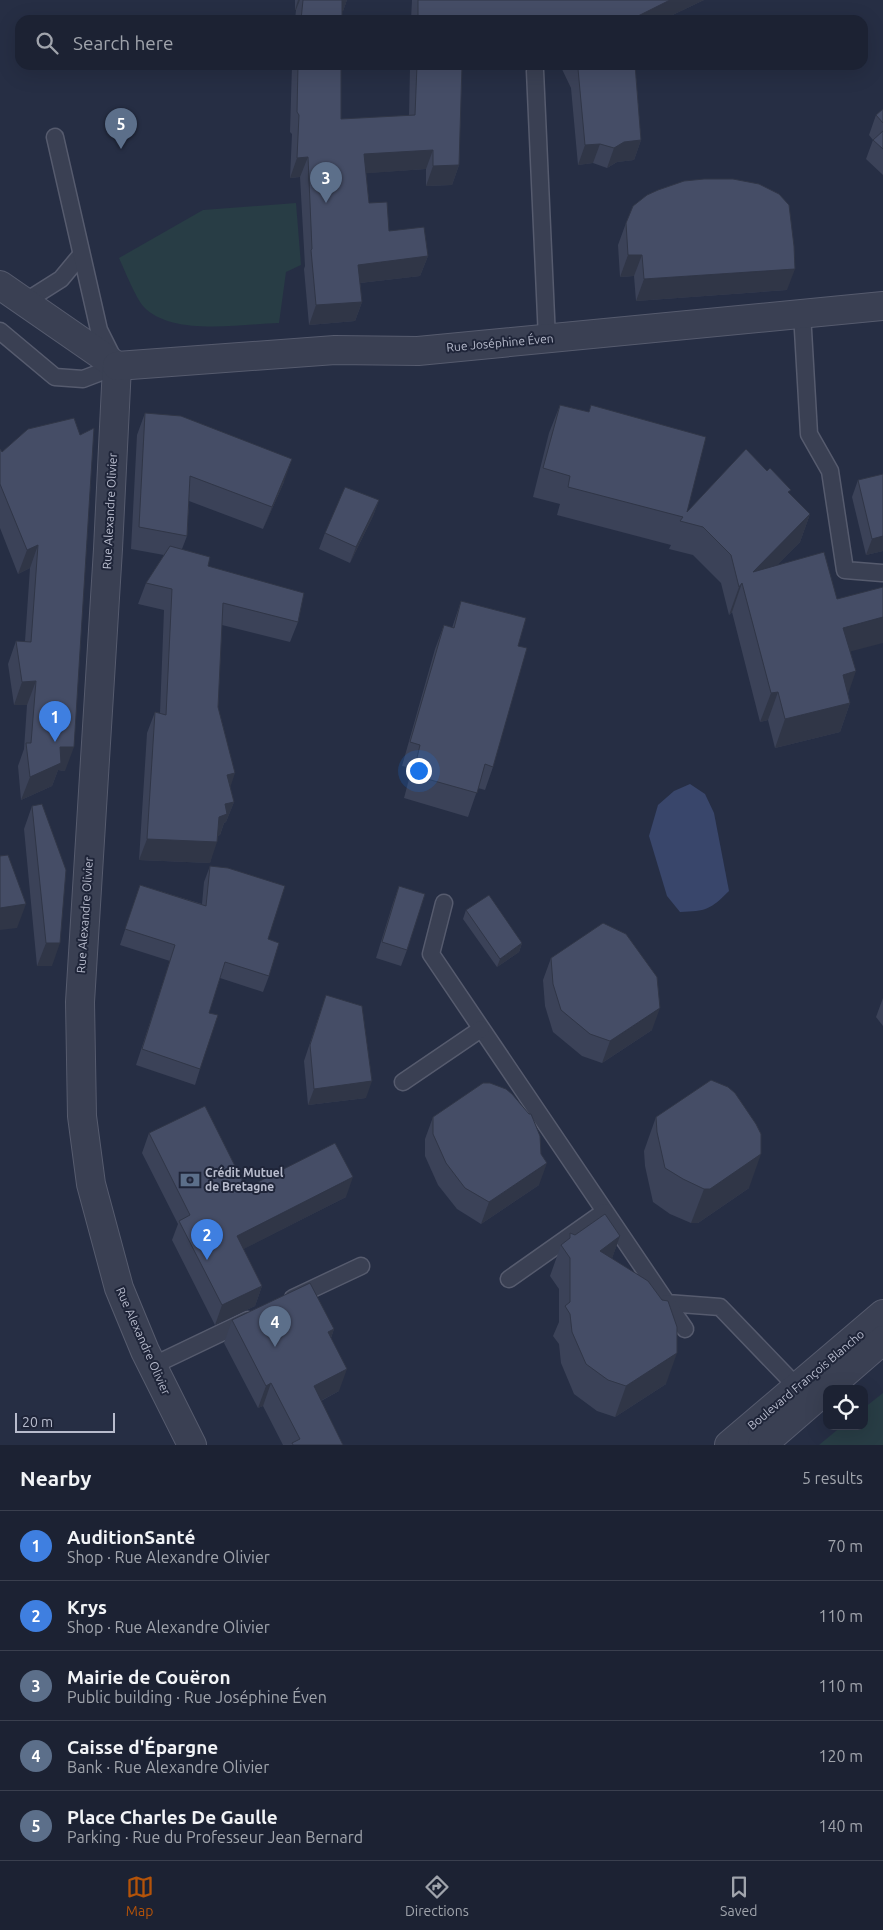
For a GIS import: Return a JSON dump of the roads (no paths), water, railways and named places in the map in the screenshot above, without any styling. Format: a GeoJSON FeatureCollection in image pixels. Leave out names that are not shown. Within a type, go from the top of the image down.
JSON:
{"type":"FeatureCollection","features":[{"type":"Feature","properties":{"kind":"street"},"geometry":{"type":"LineString","coordinates":[[0,285],[23,303],[117,366]]}},
{"type":"Feature","properties":{"kind":"street","name":"Rue Joséphine Éven"},"geometry":{"type":"LineString","coordinates":[[117,366],[335,350],[418,351],[883,306]]}},
{"type":"Feature","properties":{"kind":"street","name":"Rue Alexandre Olivier"},"geometry":{"type":"LineString","coordinates":[[117,366],[112,489],[80,1002],[82,1116],[91,1184],[119,1288],[152,1366],[192,1445]]}},
{"type":"Feature","properties":{"kind":"street","name":"Boulevard François Blancho"},"geometry":{"type":"LineString","coordinates":[[729,1445],[883,1314]]}},
{"type":"Feature","properties":{"kind":"street","name":"Boulevard François Blancho"},"geometry":{"type":"LineString","coordinates":[[762,1445],[883,1340]]}},
{"type":"Feature","properties":{"kind":"lane"},"geometry":{"type":"LineString","coordinates":[[534,71],[547,339]]}},
{"type":"Feature","properties":{"kind":"lane"},"geometry":{"type":"LineString","coordinates":[[0,331],[55,377],[83,379],[117,366],[99,330],[55,138]]}},
{"type":"Feature","properties":{"kind":"lane"},"geometry":{"type":"LineString","coordinates":[[23,303],[61,279],[81,256]]}},
{"type":"Feature","properties":{"kind":"lane"},"geometry":{"type":"LineString","coordinates":[[802,313],[809,434],[830,471],[845,570],[882,573]]}},
{"type":"Feature","properties":{"kind":"lane"},"geometry":{"type":"LineString","coordinates":[[444,903],[431,954],[685,1329]]}},
{"type":"Feature","properties":{"kind":"lane"},"geometry":{"type":"LineString","coordinates":[[403,1082],[481,1029]]}},
{"type":"Feature","properties":{"kind":"lane"},"geometry":{"type":"LineString","coordinates":[[509,1279],[604,1212]]}},
{"type":"Feature","properties":{"kind":"lane"},"geometry":{"type":"LineString","coordinates":[[283,1303],[361,1266]]}},
{"type":"Feature","properties":{"kind":"lane"},"geometry":{"type":"LineString","coordinates":[[667,1303],[720,1307],[797,1387]]}},
{"type":"Feature","properties":{"kind":"lane"},"geometry":{"type":"LineString","coordinates":[[152,1366],[266,1312]]}},
{"type":"Feature","properties":{"kind":"water"},"geometry":{"type":"Polygon","coordinates":[[[690,784],[705,794],[714,813],[729,891],[712,906],[702,910],[680,912],[667,896],[649,836],[658,805],[674,791],[690,784]]]}},
{"type":"Feature","properties":{"kind":"place","name":"Place Charles De Gaulle"},"geometry":{"type":"Point","coordinates":[121,149]}},
{"type":"Feature","properties":{"kind":"place","name":"Mairie de Couëron"},"geometry":{"type":"Point","coordinates":[326,203]}},
{"type":"Feature","properties":{"kind":"place","name":"AuditionSanté"},"geometry":{"type":"Point","coordinates":[55,742]}},
{"type":"Feature","properties":{"kind":"place","name":"Crédit Mutuel de Bretagne"},"geometry":{"type":"Point","coordinates":[190,1180]}},
{"type":"Feature","properties":{"kind":"place","name":"Krys"},"geometry":{"type":"Point","coordinates":[207,1260]}},
{"type":"Feature","properties":{"kind":"place","name":"Caisse d'Épargne"},"geometry":{"type":"Point","coordinates":[275,1347]}}]}
